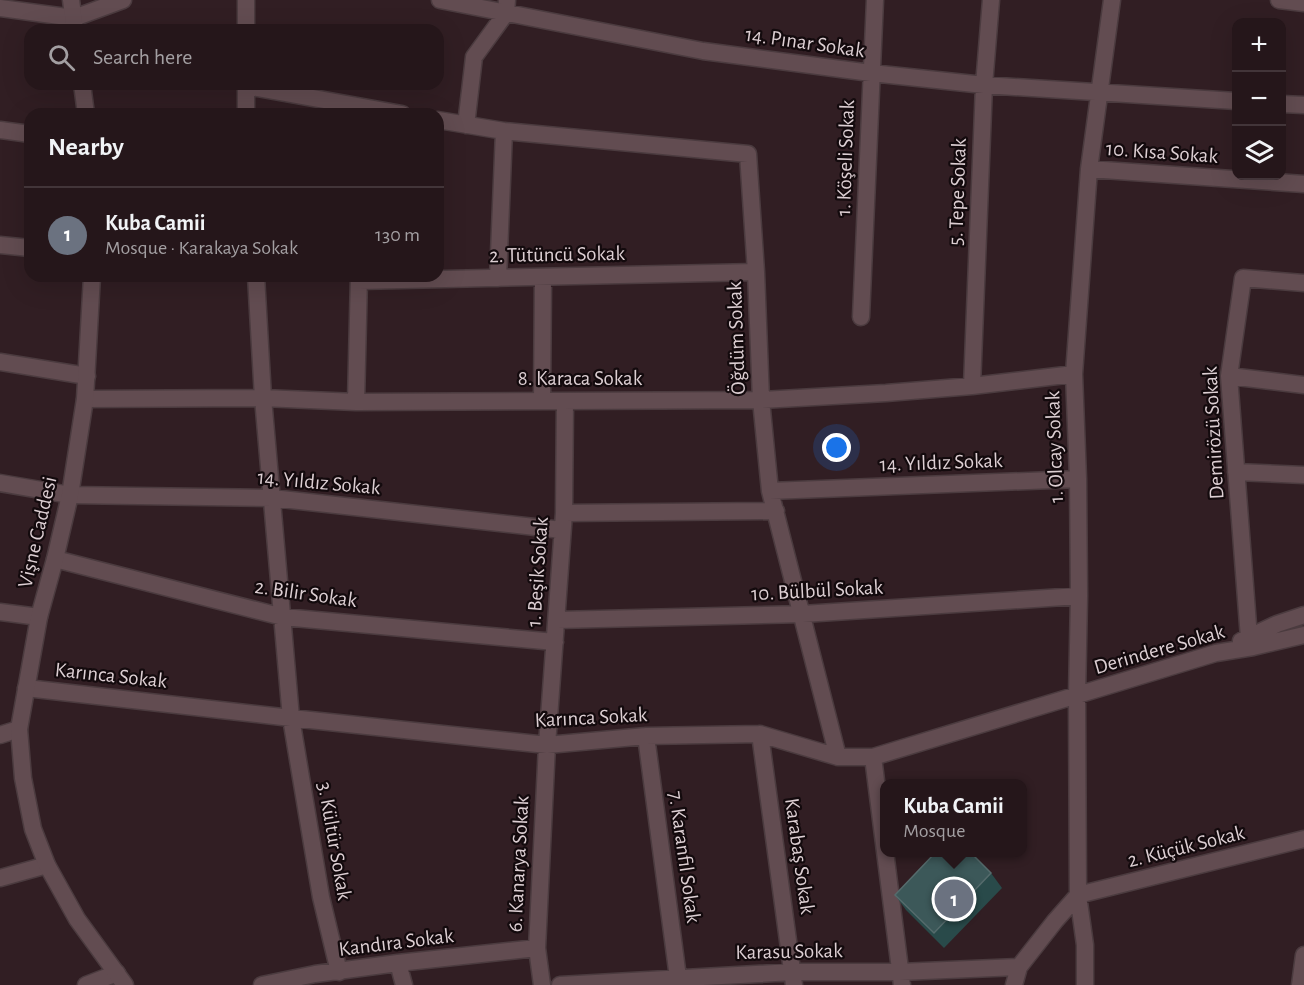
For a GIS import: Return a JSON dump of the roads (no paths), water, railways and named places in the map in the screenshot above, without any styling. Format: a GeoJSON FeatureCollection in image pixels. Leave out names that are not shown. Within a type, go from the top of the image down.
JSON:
{"type":"FeatureCollection","features":[{"type":"Feature","properties":{"kind":"street"},"geometry":{"type":"LineString","coordinates":[[71,0],[74,24]]}},
{"type":"Feature","properties":{"kind":"street"},"geometry":{"type":"LineString","coordinates":[[0,8],[74,24],[123,0]]}},
{"type":"Feature","properties":{"kind":"street"},"geometry":{"type":"LineString","coordinates":[[246,0],[246,24]]}},
{"type":"Feature","properties":{"kind":"street","name":"14. Pınar Sokak"},"geometry":{"type":"LineString","coordinates":[[440,0],[506,6],[703,51],[871,74],[984,85],[1232,101]]}},
{"type":"Feature","properties":{"kind":"street","name":"1. Köşeli Sokak"},"geometry":{"type":"LineString","coordinates":[[861,317],[875,0]]}},
{"type":"Feature","properties":{"kind":"street","name":"5. Tepe Sokak"},"geometry":{"type":"LineString","coordinates":[[972,386],[984,85],[990,0]]}},
{"type":"Feature","properties":{"kind":"street","name":"1. Olcay Sokak"},"geometry":{"type":"LineString","coordinates":[[1084,985],[1085,945],[1078,895],[1079,596],[1074,374],[1089,169],[1112,0]]}},
{"type":"Feature","properties":{"kind":"street"},"geometry":{"type":"LineString","coordinates":[[1279,0],[1304,3]]}},
{"type":"Feature","properties":{"kind":"street"},"geometry":{"type":"LineString","coordinates":[[466,124],[474,57],[506,6]]}},
{"type":"Feature","properties":{"kind":"street"},"geometry":{"type":"LineString","coordinates":[[83,90],[85,108]]}},
{"type":"Feature","properties":{"kind":"street"},"geometry":{"type":"LineString","coordinates":[[246,90],[246,108]]}},
{"type":"Feature","properties":{"kind":"street"},"geometry":{"type":"LineString","coordinates":[[268,90],[349,108]]}},
{"type":"Feature","properties":{"kind":"street"},"geometry":{"type":"LineString","coordinates":[[1286,104],[1304,105]]}},
{"type":"Feature","properties":{"kind":"street","name":"Öğdüm Sokak"},"geometry":{"type":"LineString","coordinates":[[444,121],[504,131],[748,154],[761,400],[770,491],[838,757]]}},
{"type":"Feature","properties":{"kind":"street"},"geometry":{"type":"LineString","coordinates":[[0,130],[24,133]]}},
{"type":"Feature","properties":{"kind":"street"},"geometry":{"type":"LineString","coordinates":[[498,278],[504,131]]}},
{"type":"Feature","properties":{"kind":"street","name":"10. Kısa Sokak"},"geometry":{"type":"LineString","coordinates":[[1089,169],[1304,184]]}},
{"type":"Feature","properties":{"kind":"street"},"geometry":{"type":"LineString","coordinates":[[0,245],[24,247]]}},
{"type":"Feature","properties":{"kind":"street","name":"2. Tütüncü Sokak"},"geometry":{"type":"LineString","coordinates":[[444,278],[756,272]]}},
{"type":"Feature","properties":{"kind":"street"},"geometry":{"type":"LineString","coordinates":[[542,400],[543,278]]}},
{"type":"Feature","properties":{"kind":"street","name":"Demirözü Sokak"},"geometry":{"type":"LineString","coordinates":[[1251,643],[1229,376],[1243,279],[1304,283]]}},
{"type":"Feature","properties":{"kind":"street","name":"Vişne Caddesi"},"geometry":{"type":"LineString","coordinates":[[92,282],[85,399],[70,495],[39,616],[19,729],[23,778],[33,829],[47,865],[77,919],[121,979]]}},
{"type":"Feature","properties":{"kind":"street","name":"3. Kültür Sokak"},"geometry":{"type":"LineString","coordinates":[[256,282],[263,398],[291,718],[321,897],[339,972]]}},
{"type":"Feature","properties":{"kind":"street"},"geometry":{"type":"LineString","coordinates":[[356,402],[359,282]]}},
{"type":"Feature","properties":{"kind":"street"},"geometry":{"type":"LineString","coordinates":[[0,362],[87,376]]}},
{"type":"Feature","properties":{"kind":"street","name":"8. Karaca Sokak"},"geometry":{"type":"LineString","coordinates":[[85,399],[263,398],[356,402],[761,400],[972,386],[1074,374]]}},
{"type":"Feature","properties":{"kind":"street"},"geometry":{"type":"LineString","coordinates":[[1229,376],[1304,385]]}},
{"type":"Feature","properties":{"kind":"street","name":"1. Beşik Sokak"},"geometry":{"type":"LineString","coordinates":[[547,745],[563,521],[565,401]]}},
{"type":"Feature","properties":{"kind":"street"},"geometry":{"type":"LineString","coordinates":[[1236,472],[1304,475]]}},
{"type":"Feature","properties":{"kind":"street","name":"14. Yıldız Sokak"},"geometry":{"type":"LineString","coordinates":[[770,491],[1078,479]]}},
{"type":"Feature","properties":{"kind":"street","name":"14. Yıldız Sokak"},"geometry":{"type":"LineString","coordinates":[[0,483],[70,495],[272,498],[563,521],[776,511]]}},
{"type":"Feature","properties":{"kind":"street","name":"2. Bilir Sokak"},"geometry":{"type":"LineString","coordinates":[[55,559],[283,617],[555,642]]}},
{"type":"Feature","properties":{"kind":"street","name":"10. Bülbül Sokak"},"geometry":{"type":"LineString","coordinates":[[557,620],[803,614],[1079,596]]}},
{"type":"Feature","properties":{"kind":"street"},"geometry":{"type":"LineString","coordinates":[[0,612],[39,616]]}},
{"type":"Feature","properties":{"kind":"street"},"geometry":{"type":"LineString","coordinates":[[1251,643],[1277,624],[1304,615]]}},
{"type":"Feature","properties":{"kind":"street"},"geometry":{"type":"LineString","coordinates":[[1251,643],[1304,635]]}},
{"type":"Feature","properties":{"kind":"street"},"geometry":{"type":"LineString","coordinates":[[1251,643],[1304,646]]}},
{"type":"Feature","properties":{"kind":"street","name":"Derindere Sokak"},"geometry":{"type":"LineString","coordinates":[[1077,696],[1251,643]]}},
{"type":"Feature","properties":{"kind":"street","name":"Karınca Sokak"},"geometry":{"type":"LineString","coordinates":[[26,688],[547,745],[645,736],[760,734],[838,757],[873,757],[1077,696]]}},
{"type":"Feature","properties":{"kind":"street"},"geometry":{"type":"LineString","coordinates":[[0,735],[19,729]]}},
{"type":"Feature","properties":{"kind":"street","name":"Karabaş Sokak"},"geometry":{"type":"LineString","coordinates":[[760,734],[794,979]]}},
{"type":"Feature","properties":{"kind":"street","name":"7. Karanfil Sokak"},"geometry":{"type":"LineString","coordinates":[[645,736],[679,981]]}},
{"type":"Feature","properties":{"kind":"street","name":"6. Kanarya Sokak"},"geometry":{"type":"LineString","coordinates":[[542,985],[537,948],[547,745]]}},
{"type":"Feature","properties":{"kind":"street"},"geometry":{"type":"LineString","coordinates":[[873,757],[880,812]]}},
{"type":"Feature","properties":{"kind":"street","name":"2. Küçük Sokak"},"geometry":{"type":"LineString","coordinates":[[1078,895],[1304,840]]}},
{"type":"Feature","properties":{"kind":"street"},"geometry":{"type":"LineString","coordinates":[[886,857],[901,979]]}},
{"type":"Feature","properties":{"kind":"street"},"geometry":{"type":"LineString","coordinates":[[0,878],[47,865]]}},
{"type":"Feature","properties":{"kind":"street"},"geometry":{"type":"LineString","coordinates":[[1014,985],[1019,967],[1078,895]]}},
{"type":"Feature","properties":{"kind":"street","name":"Kandıra Sokak"},"geometry":{"type":"LineString","coordinates":[[262,985],[315,980],[339,972],[398,963],[537,948]]}},
{"type":"Feature","properties":{"kind":"street"},"geometry":{"type":"LineString","coordinates":[[1300,985],[1304,955]]}},
{"type":"Feature","properties":{"kind":"street"},"geometry":{"type":"LineString","coordinates":[[398,963],[404,985]]}},
{"type":"Feature","properties":{"kind":"street","name":"Karasu Sokak"},"geometry":{"type":"LineString","coordinates":[[560,985],[679,981],[901,979],[1019,967]]}},
{"type":"Feature","properties":{"kind":"street"},"geometry":{"type":"LineString","coordinates":[[86,985],[121,979]]}},
{"type":"Feature","properties":{"kind":"place","name":"Kuba Camii"},"geometry":{"type":"Point","coordinates":[954,899]}}]}
